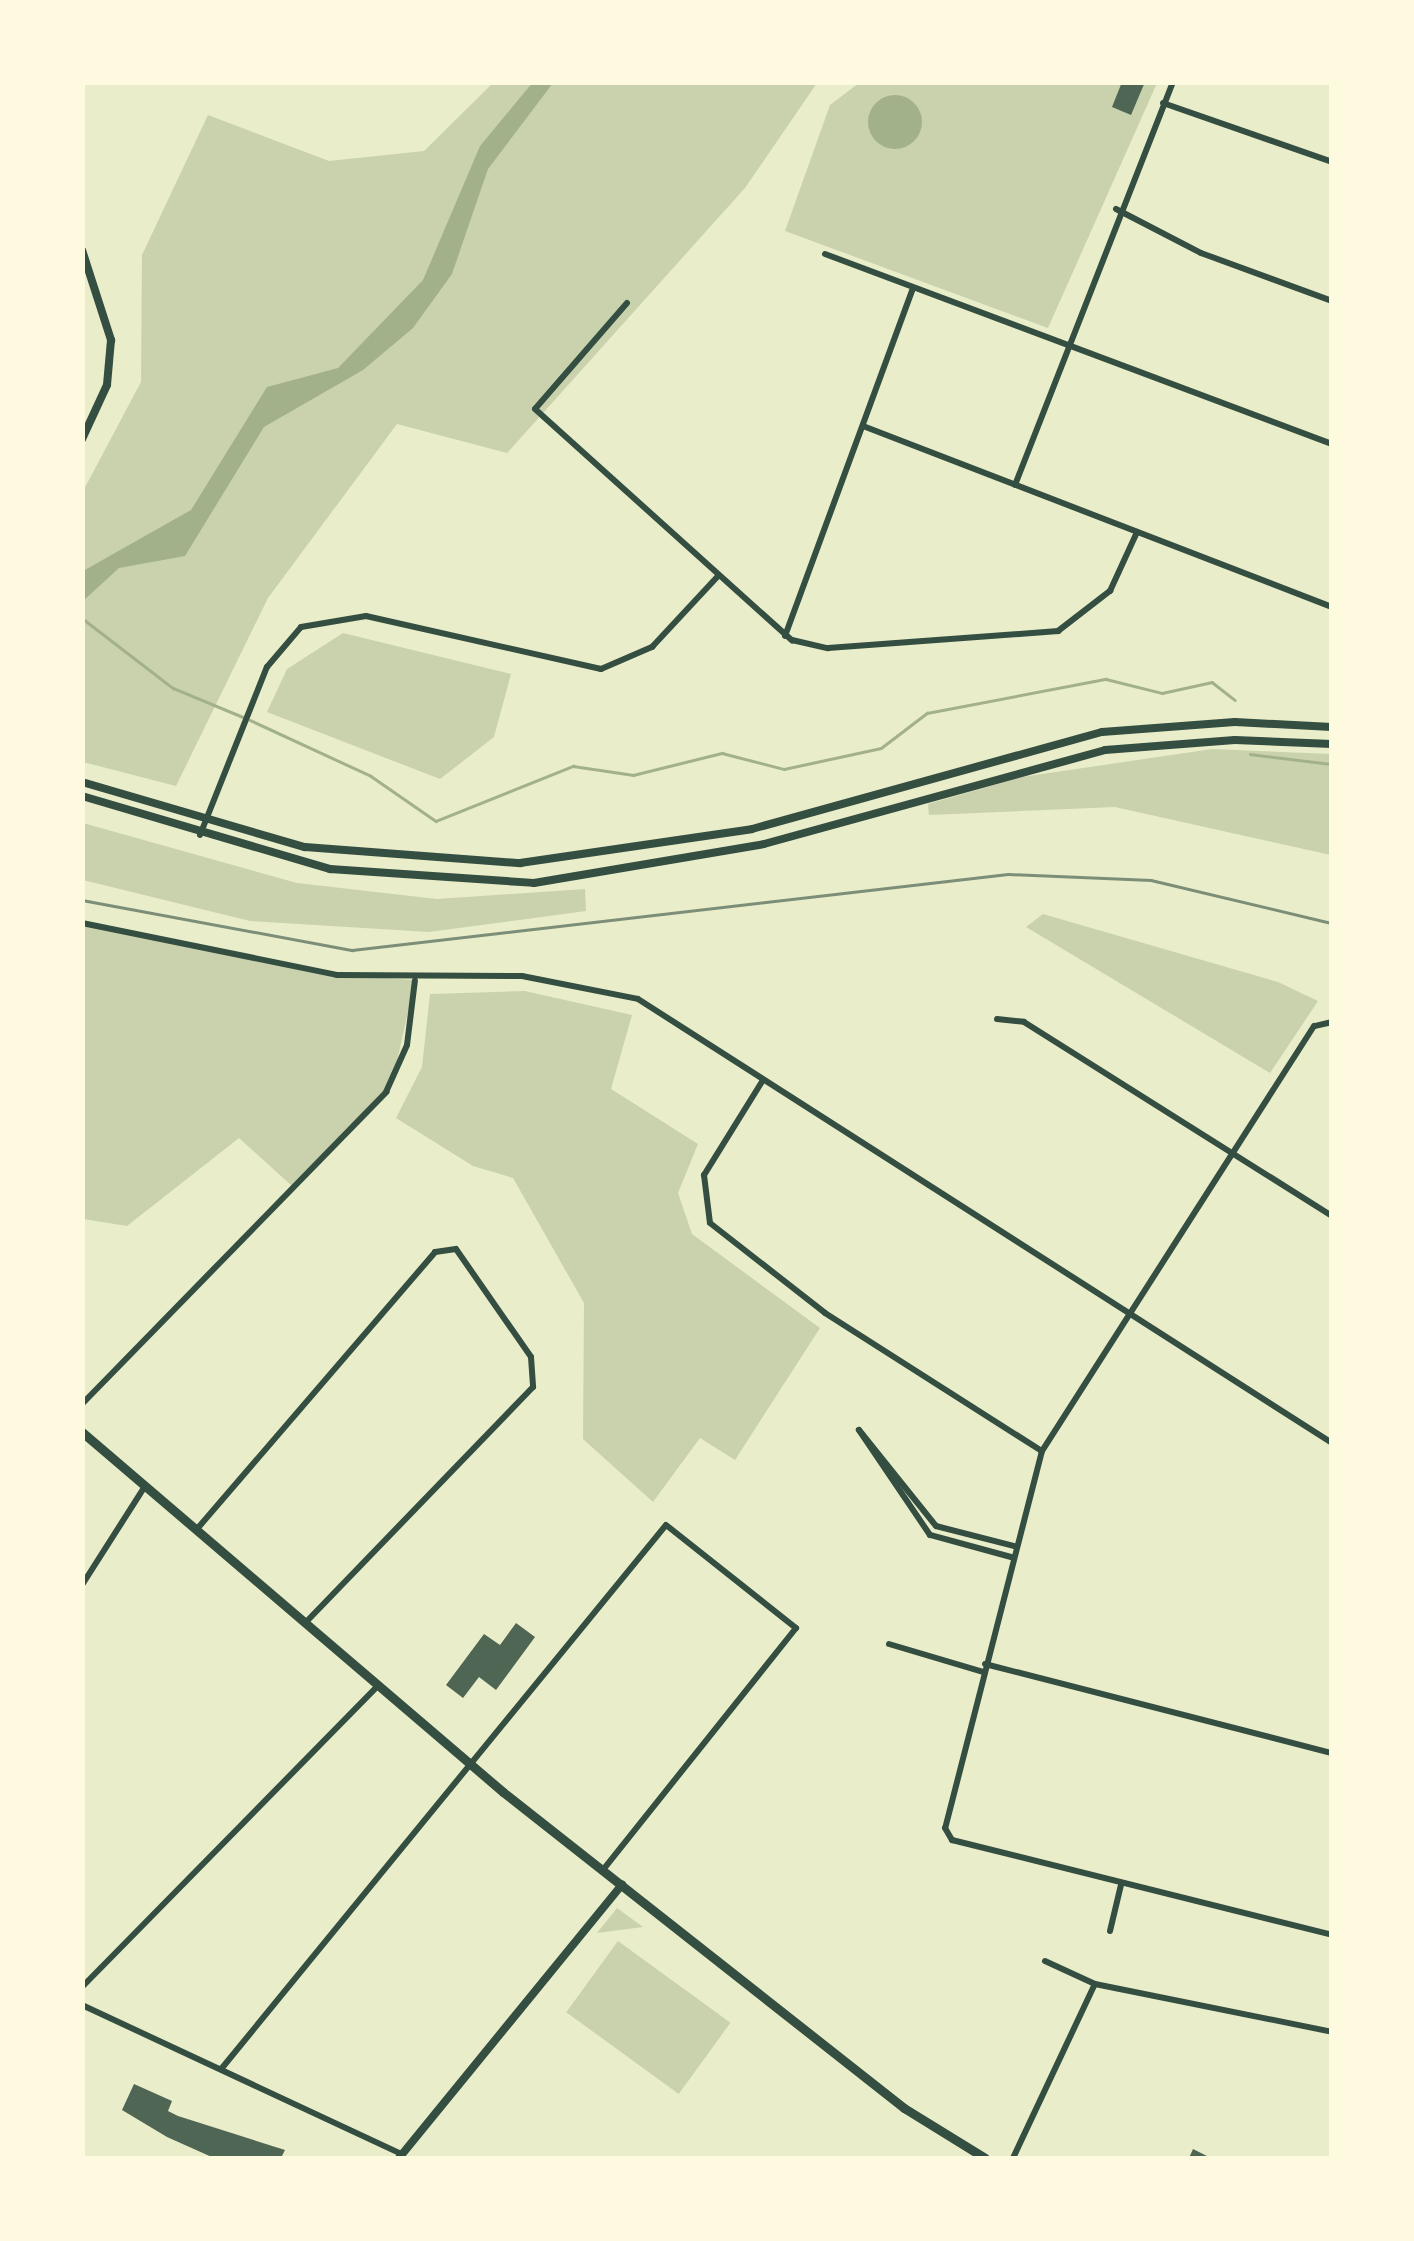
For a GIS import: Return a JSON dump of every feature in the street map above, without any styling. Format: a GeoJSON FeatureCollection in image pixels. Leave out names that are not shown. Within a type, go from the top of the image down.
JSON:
{"type":"FeatureCollection","features":[{"type":"Feature","properties":{"kind":"main road"},"geometry":{"type":"LineString","coordinates":[[82,1432],[469,1764],[904,2108],[985,2158]]}},
{"type":"Feature","properties":{"kind":"street"},"geometry":{"type":"LineString","coordinates":[[1015,485],[1062,346],[1173,82]]}},
{"type":"Feature","properties":{"kind":"street"},"geometry":{"type":"LineString","coordinates":[[1163,102],[1332,162]]}},
{"type":"Feature","properties":{"kind":"street"},"geometry":{"type":"LineString","coordinates":[[1116,210],[1201,253],[1332,301]]}},
{"type":"Feature","properties":{"kind":"street"},"geometry":{"type":"LineString","coordinates":[[82,250],[111,340],[107,385],[82,438]]}},
{"type":"Feature","properties":{"kind":"street"},"geometry":{"type":"LineString","coordinates":[[825,254],[912,291],[1332,444]]}},
{"type":"Feature","properties":{"kind":"street"},"geometry":{"type":"LineString","coordinates":[[785,636],[912,291]]}},
{"type":"Feature","properties":{"kind":"street"},"geometry":{"type":"LineString","coordinates":[[628,303],[533,404],[785,636],[828,648],[1058,630],[1110,592],[1137,532]]}},
{"type":"Feature","properties":{"kind":"street"},"geometry":{"type":"LineString","coordinates":[[863,426],[1332,607]]}},
{"type":"Feature","properties":{"kind":"street"},"geometry":{"type":"LineString","coordinates":[[200,835],[202,817],[281,644],[326,617],[380,618],[601,669],[652,646],[717,577]]}},
{"type":"Feature","properties":{"kind":"street"},"geometry":{"type":"LineString","coordinates":[[82,782],[358,856],[574,859],[752,829],[1087,735],[1192,723],[1332,727]]}},
{"type":"Feature","properties":{"kind":"street"},"geometry":{"type":"LineString","coordinates":[[82,796],[200,835],[381,878],[534,883],[764,844],[1105,750],[1235,740],[1332,744]]}},
{"type":"Feature","properties":{"kind":"street"},"geometry":{"type":"LineString","coordinates":[[82,923],[337,975],[415,980],[522,976],[599,988],[668,1014],[762,1080],[1332,1443]]}},
{"type":"Feature","properties":{"kind":"street"},"geometry":{"type":"LineString","coordinates":[[82,1404],[386,1092],[407,1045],[415,980]]}},
{"type":"Feature","properties":{"kind":"street"},"geometry":{"type":"LineString","coordinates":[[997,1018],[1024,1022],[1332,1216]]}},
{"type":"Feature","properties":{"kind":"street"},"geometry":{"type":"LineString","coordinates":[[1332,1022],[1314,1026],[1042,1451],[1011,1556],[945,1828],[952,1840],[1332,1935]]}},
{"type":"Feature","properties":{"kind":"street"},"geometry":{"type":"LineString","coordinates":[[762,1080],[704,1175],[710,1223],[825,1313],[1042,1451]]}},
{"type":"Feature","properties":{"kind":"street"},"geometry":{"type":"LineString","coordinates":[[197,1529],[435,1252],[460,1252],[531,1356],[533,1386],[306,1622]]}},
{"type":"Feature","properties":{"kind":"street"},"geometry":{"type":"LineString","coordinates":[[1011,1556],[930,1535],[859,1430],[936,1526],[1014,1546]]}},
{"type":"Feature","properties":{"kind":"street"},"geometry":{"type":"LineString","coordinates":[[82,1585],[145,1486]]}},
{"type":"Feature","properties":{"kind":"street"},"geometry":{"type":"LineString","coordinates":[[930,1535],[936,1526]]}},
{"type":"Feature","properties":{"kind":"street"},"geometry":{"type":"LineString","coordinates":[[222,2068],[660,1530],[676,1527],[796,1628],[603,1870]]}},
{"type":"Feature","properties":{"kind":"street"},"geometry":{"type":"LineString","coordinates":[[890,1644],[1332,1753]]}},
{"type":"Feature","properties":{"kind":"street"},"geometry":{"type":"LineString","coordinates":[[82,1987],[377,1686]]}},
{"type":"Feature","properties":{"kind":"street"},"geometry":{"type":"LineString","coordinates":[[1110,1931],[1122,1884]]}},
{"type":"Feature","properties":{"kind":"street"},"geometry":{"type":"LineString","coordinates":[[82,2005],[222,2068],[401,2157],[622,1885]]}},
{"type":"Feature","properties":{"kind":"street"},"geometry":{"type":"LineString","coordinates":[[1045,1961],[1096,1984],[1332,2032]]}},
{"type":"Feature","properties":{"kind":"street"},"geometry":{"type":"LineString","coordinates":[[1013,2158],[1096,1984]]}},
{"type":"Feature","properties":{"kind":"shaded area"},"geometry":{"type":"Polygon","coordinates":[[[533,82],[553,83],[488,169],[452,274],[413,328],[363,370],[264,427],[185,556],[119,568],[83,601],[83,571],[191,510],[267,387],[338,368],[423,280],[480,146],[533,82]]]}},
{"type":"Feature","properties":{"kind":"shaded area"},"geometry":{"type":"Polygon","coordinates":[[[493,83],[817,83],[745,188],[507,453],[397,424],[268,598],[176,786],[83,762],[82,493],[141,382],[142,255],[208,115],[329,161],[424,151],[493,83]]]}},
{"type":"Feature","properties":{"kind":"shaded area"},"geometry":{"type":"Polygon","coordinates":[[[859,83],[1157,83],[1048,328],[785,231],[830,105],[859,83]]]}},
{"type":"Feature","properties":{"kind":"shaded area"},"geometry":{"type":"Polygon","coordinates":[[[895,95],[914,103],[922,122],[914,141],[895,149],[876,141],[868,122],[876,103],[895,95]]]}},
{"type":"Feature","properties":{"kind":"shaded area"},"geometry":{"type":"Polygon","coordinates":[[[343,633],[511,674],[494,737],[440,779],[267,712],[287,669],[343,633]]]}},
{"type":"Feature","properties":{"kind":"shaded area"},"geometry":{"type":"Polygon","coordinates":[[[1212,749],[1331,754],[1331,855],[1115,807],[929,815],[928,804],[1022,777],[1212,749]]]}},
{"type":"Feature","properties":{"kind":"shaded area"},"geometry":{"type":"Polygon","coordinates":[[[83,823],[297,883],[437,899],[585,889],[586,911],[429,932],[250,921],[83,880],[83,823]]]}},
{"type":"Feature","properties":{"kind":"shaded area"},"geometry":{"type":"Polygon","coordinates":[[[1043,914],[1278,982],[1318,1001],[1270,1073],[1026,927],[1043,914]]]}},
{"type":"Feature","properties":{"kind":"shaded area"},"geometry":{"type":"Polygon","coordinates":[[[82,923],[337,975],[415,980],[392,1084],[292,1186],[239,1138],[127,1226],[83,1219],[82,923]]]}},
{"type":"Feature","properties":{"kind":"shaded area"},"geometry":{"type":"Polygon","coordinates":[[[525,991],[632,1015],[611,1089],[698,1144],[678,1193],[692,1234],[820,1328],[735,1460],[700,1438],[653,1502],[583,1439],[584,1303],[513,1178],[473,1166],[396,1118],[422,1067],[430,994],[525,991]]]}},
{"type":"Feature","properties":{"kind":"shaded area"},"geometry":{"type":"Polygon","coordinates":[[[617,1908],[643,1927],[597,1933],[617,1908]]]}},
{"type":"Feature","properties":{"kind":"shaded area"},"geometry":{"type":"Polygon","coordinates":[[[618,1941],[730,2023],[679,2094],[566,2012],[618,1941]]]}},
{"type":"Feature","properties":{"kind":"building"},"geometry":{"type":"Polygon","coordinates":[[[1122,82],[1145,82],[1131,115],[1112,107],[1122,82]]]}},
{"type":"Feature","properties":{"kind":"building"},"geometry":{"type":"Polygon","coordinates":[[[516,1623],[535,1637],[496,1690],[479,1677],[463,1698],[446,1685],[484,1634],[500,1645],[516,1623]]]}},
{"type":"Feature","properties":{"kind":"building"},"geometry":{"type":"Polygon","coordinates":[[[134,2084],[172,2101],[168,2111],[178,2116],[285,2150],[281,2158],[214,2158],[167,2137],[122,2110],[134,2084]]]}},
{"type":"Feature","properties":{"kind":"building"},"geometry":{"type":"Polygon","coordinates":[[[1193,2149],[1211,2158],[1189,2158],[1193,2149]]]}},
{"type":"Feature","properties":{"kind":"waterway"},"geometry":{"type":"LineString","coordinates":[[82,618],[173,688],[243,717]]}},
{"type":"Feature","properties":{"kind":"waterway"},"geometry":{"type":"LineString","coordinates":[[250,720],[371,776],[436,821],[573,766],[633,775],[722,753],[784,769],[881,748],[927,713],[1106,679],[1162,693],[1212,682],[1235,700]]}},
{"type":"Feature","properties":{"kind":"waterway"},"geometry":{"type":"LineString","coordinates":[[1250,754],[1332,764]]}},
{"type":"Feature","properties":{"kind":"railway"},"geometry":{"type":"LineString","coordinates":[[82,900],[352,950],[1008,874],[1151,880],[1332,923]]}}]}
